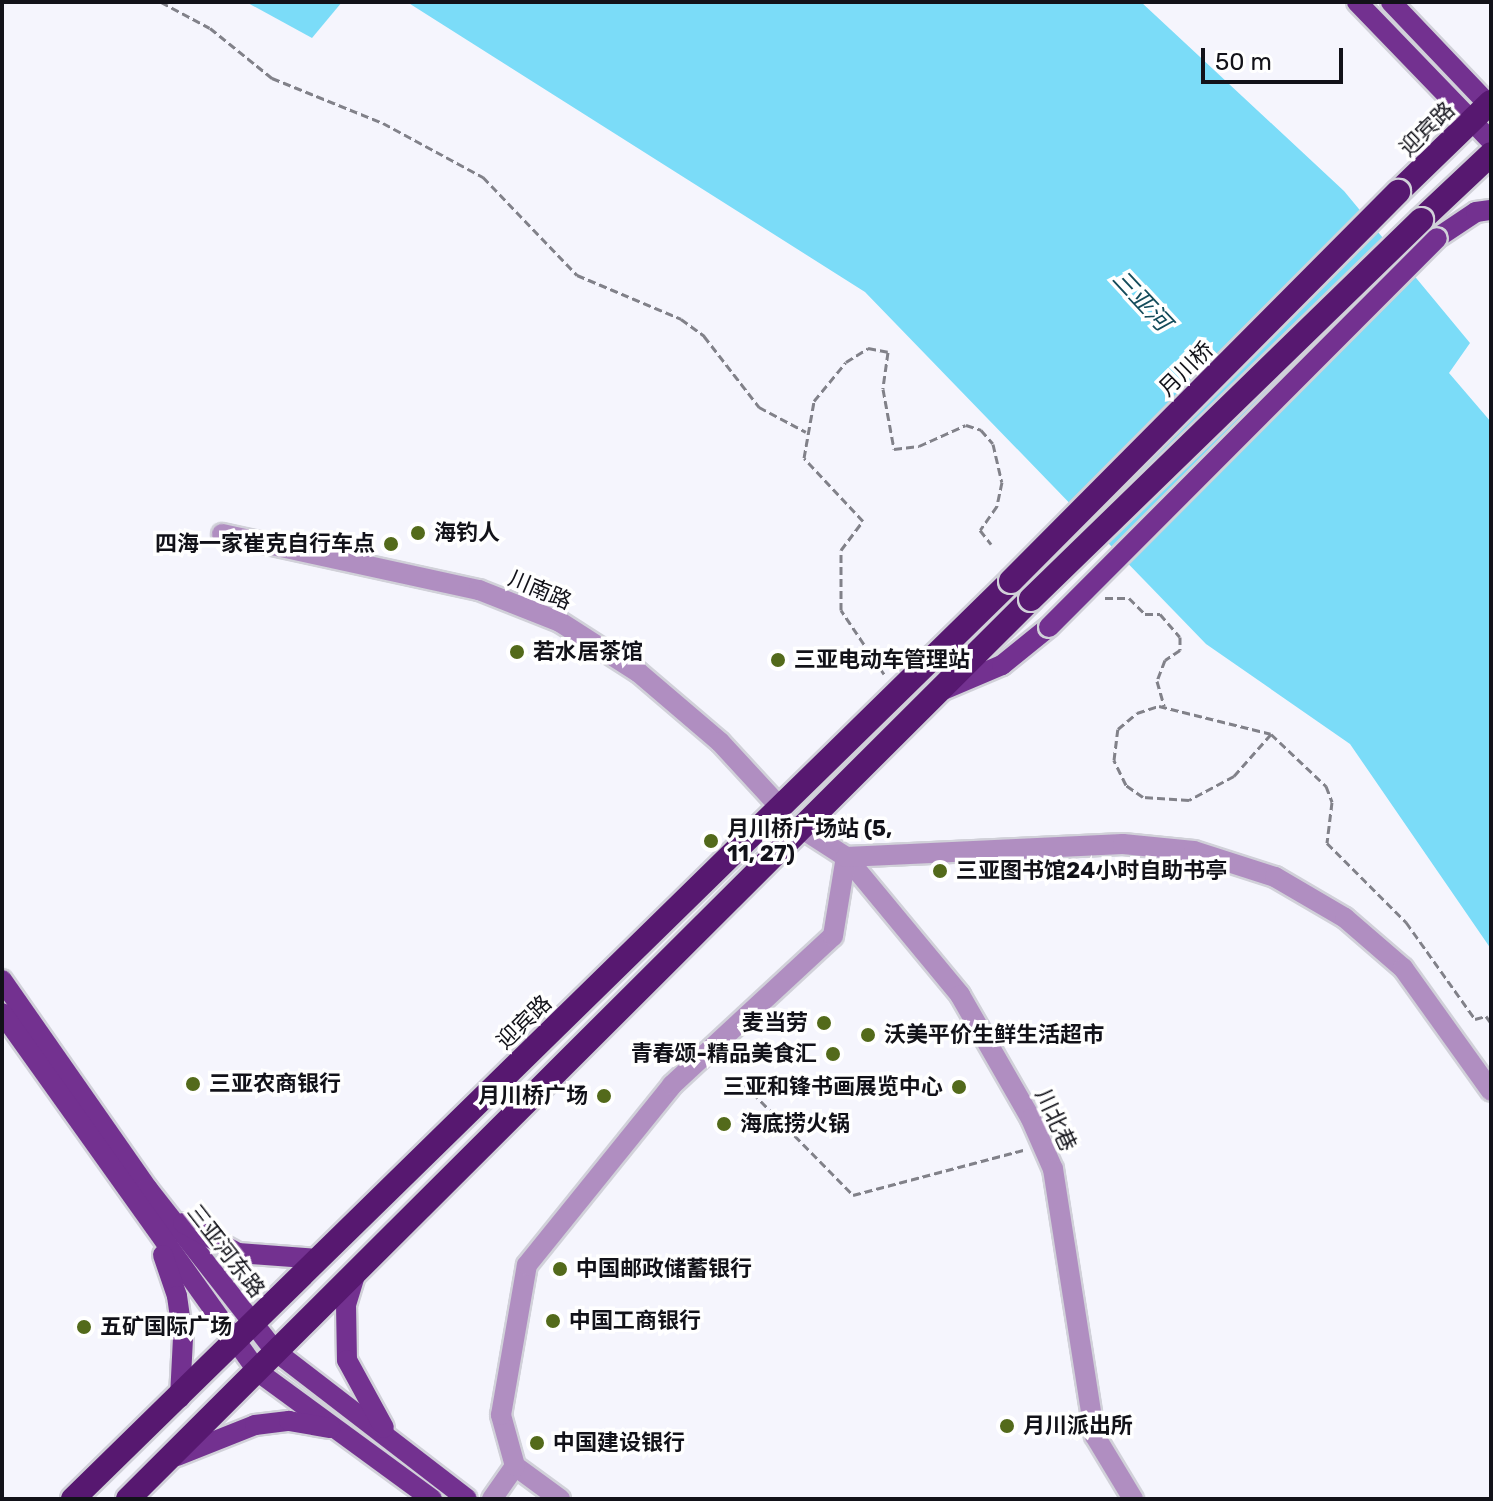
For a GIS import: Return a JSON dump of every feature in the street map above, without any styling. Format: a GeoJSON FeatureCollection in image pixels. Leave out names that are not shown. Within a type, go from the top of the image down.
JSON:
{"type":"FeatureCollection","features":[{"type":"Feature","properties":{"kind":"highway","name":"迎宾路"},"geometry":{"type":"LineString","coordinates":[[1398,192],[1486,108]]}},
{"type":"Feature","properties":{"kind":"highway"},"geometry":{"type":"LineString","coordinates":[[128,1499],[1031,599],[1429,229],[1491,154]]}},
{"type":"Feature","properties":{"kind":"highway","name":"月川桥"},"geometry":{"type":"LineString","coordinates":[[1011,581],[1398,192]]}},
{"type":"Feature","properties":{"kind":"highway","name":"迎宾路"},"geometry":{"type":"LineString","coordinates":[[73,1499],[180,1398],[1011,581]]}},
{"type":"Feature","properties":{"kind":"main road"},"geometry":{"type":"LineString","coordinates":[[1357,2],[1486,108]]}},
{"type":"Feature","properties":{"kind":"main road"},"geometry":{"type":"LineString","coordinates":[[1391,2],[1486,108],[1491,141]]}},
{"type":"Feature","properties":{"kind":"main road"},"geometry":{"type":"LineString","coordinates":[[939,691],[1002,665],[1049,627],[1429,229],[1476,212],[1491,210]]}},
{"type":"Feature","properties":{"kind":"main road","name":"三亚河东路"},"geometry":{"type":"LineString","coordinates":[[2,980],[165,1211],[275,1351],[467,1499]]}},
{"type":"Feature","properties":{"kind":"main road","name":"三亚河东路"},"geometry":{"type":"LineString","coordinates":[[2,1013],[155,1233],[257,1371],[432,1499]]}},
{"type":"Feature","properties":{"kind":"main road"},"geometry":{"type":"LineString","coordinates":[[165,1211],[238,1253],[318,1259]]}},
{"type":"Feature","properties":{"kind":"main road"},"geometry":{"type":"LineString","coordinates":[[155,1233],[177,1296],[183,1338],[180,1398]]}},
{"type":"Feature","properties":{"kind":"main road"},"geometry":{"type":"LineString","coordinates":[[356,1271],[346,1304],[347,1360],[393,1442]]}},
{"type":"Feature","properties":{"kind":"main road"},"geometry":{"type":"LineString","coordinates":[[166,1461],[255,1425],[289,1421],[337,1429]]}},
{"type":"Feature","properties":{"kind":"street","name":"川南路"},"geometry":{"type":"LineString","coordinates":[[222,534],[479,590],[560,622],[638,672],[720,742],[780,807]]}},
{"type":"Feature","properties":{"kind":"street","name":"川北巷"},"geometry":{"type":"LineString","coordinates":[[801,828],[846,857],[960,995],[1042,1145],[1053,1169],[1095,1436],[1133,1499]]}},
{"type":"Feature","properties":{"kind":"street"},"geometry":{"type":"LineString","coordinates":[[560,1499],[515,1466],[501,1415],[527,1265],[672,1085],[833,936],[846,857],[1123,844],[1194,851],[1275,877],[1345,918],[1403,968],[1491,1091]]}},
{"type":"Feature","properties":{"kind":"street"},"geometry":{"type":"LineString","coordinates":[[492,1499],[515,1466]]}},
{"type":"Feature","properties":{"kind":"path"},"geometry":{"type":"LineString","coordinates":[[161,2],[210,28],[272,78],[383,123],[483,177],[577,275],[649,301],[681,319],[704,336],[759,407],[806,432]]}},
{"type":"Feature","properties":{"kind":"path"},"geometry":{"type":"LineString","coordinates":[[898,692],[841,610],[841,550],[863,521],[812,472],[804,458],[806,432],[814,401],[831,375],[868,348],[888,352],[883,389],[894,449],[919,446],[966,425],[981,430],[993,444],[1002,482],[997,506],[980,530],[991,544]]}},
{"type":"Feature","properties":{"kind":"path"},"geometry":{"type":"LineString","coordinates":[[1100,601],[1129,598],[1145,614],[1160,614],[1174,626],[1180,650],[1165,660],[1157,681],[1164,706]]}},
{"type":"Feature","properties":{"kind":"path"},"geometry":{"type":"LineString","coordinates":[[1271,734],[1234,776],[1189,800],[1143,797],[1118,774],[1114,746],[1118,729],[1137,713],[1164,706],[1271,734],[1326,786],[1332,802],[1327,843],[1406,922],[1475,1019],[1486,1016],[1491,1023]]}},
{"type":"Feature","properties":{"kind":"path"},"geometry":{"type":"LineString","coordinates":[[744,1084],[853,1195],[1042,1145]]}},
{"type":"Feature","properties":{"kind":"water"},"geometry":{"type":"Polygon","coordinates":[[[246,2],[342,2],[312,38],[246,2]]]}},
{"type":"Feature","properties":{"kind":"water","name":"三亚河"},"geometry":{"type":"Polygon","coordinates":[[[407,2],[1141,2],[1344,191],[1470,343],[1449,373],[1491,422],[1491,949],[1350,744],[1206,644],[865,292],[407,2]]]}},
{"type":"Feature","properties":{"kind":"place","name":"海钓人"},"geometry":{"type":"Point","coordinates":[418,533]}},
{"type":"Feature","properties":{"kind":"place","name":"四海一家崔克自行车点"},"geometry":{"type":"Point","coordinates":[391,544]}},
{"type":"Feature","properties":{"kind":"place","name":"若水居茶馆"},"geometry":{"type":"Point","coordinates":[517,652]}},
{"type":"Feature","properties":{"kind":"place","name":"三亚电动车管理站"},"geometry":{"type":"Point","coordinates":[778,660]}},
{"type":"Feature","properties":{"kind":"place","name":"月川桥广场站 (5, 11, 27)"},"geometry":{"type":"Point","coordinates":[711,841]}},
{"type":"Feature","properties":{"kind":"place","name":"三亚图书馆24小时自助书亭"},"geometry":{"type":"Point","coordinates":[940,871]}},
{"type":"Feature","properties":{"kind":"place","name":"麦当劳"},"geometry":{"type":"Point","coordinates":[824,1023]}},
{"type":"Feature","properties":{"kind":"place","name":"沃美平价生鲜生活超市"},"geometry":{"type":"Point","coordinates":[868,1035]}},
{"type":"Feature","properties":{"kind":"place","name":"青春颂-精品美食汇"},"geometry":{"type":"Point","coordinates":[833,1054]}},
{"type":"Feature","properties":{"kind":"place","name":"三亚农商银行"},"geometry":{"type":"Point","coordinates":[193,1084]}},
{"type":"Feature","properties":{"kind":"place","name":"三亚和锋书画展览中心"},"geometry":{"type":"Point","coordinates":[959,1087]}},
{"type":"Feature","properties":{"kind":"place","name":"月川桥广场"},"geometry":{"type":"Point","coordinates":[604,1096]}},
{"type":"Feature","properties":{"kind":"place","name":"海底捞火锅"},"geometry":{"type":"Point","coordinates":[724,1124]}},
{"type":"Feature","properties":{"kind":"place","name":"中国邮政储蓄银行"},"geometry":{"type":"Point","coordinates":[560,1269]}},
{"type":"Feature","properties":{"kind":"place","name":"中国工商银行"},"geometry":{"type":"Point","coordinates":[553,1321]}},
{"type":"Feature","properties":{"kind":"place","name":"五矿国际广场"},"geometry":{"type":"Point","coordinates":[84,1327]}},
{"type":"Feature","properties":{"kind":"place","name":"月川派出所"},"geometry":{"type":"Point","coordinates":[1007,1426]}},
{"type":"Feature","properties":{"kind":"place","name":"中国建设银行"},"geometry":{"type":"Point","coordinates":[537,1443]}}]}
